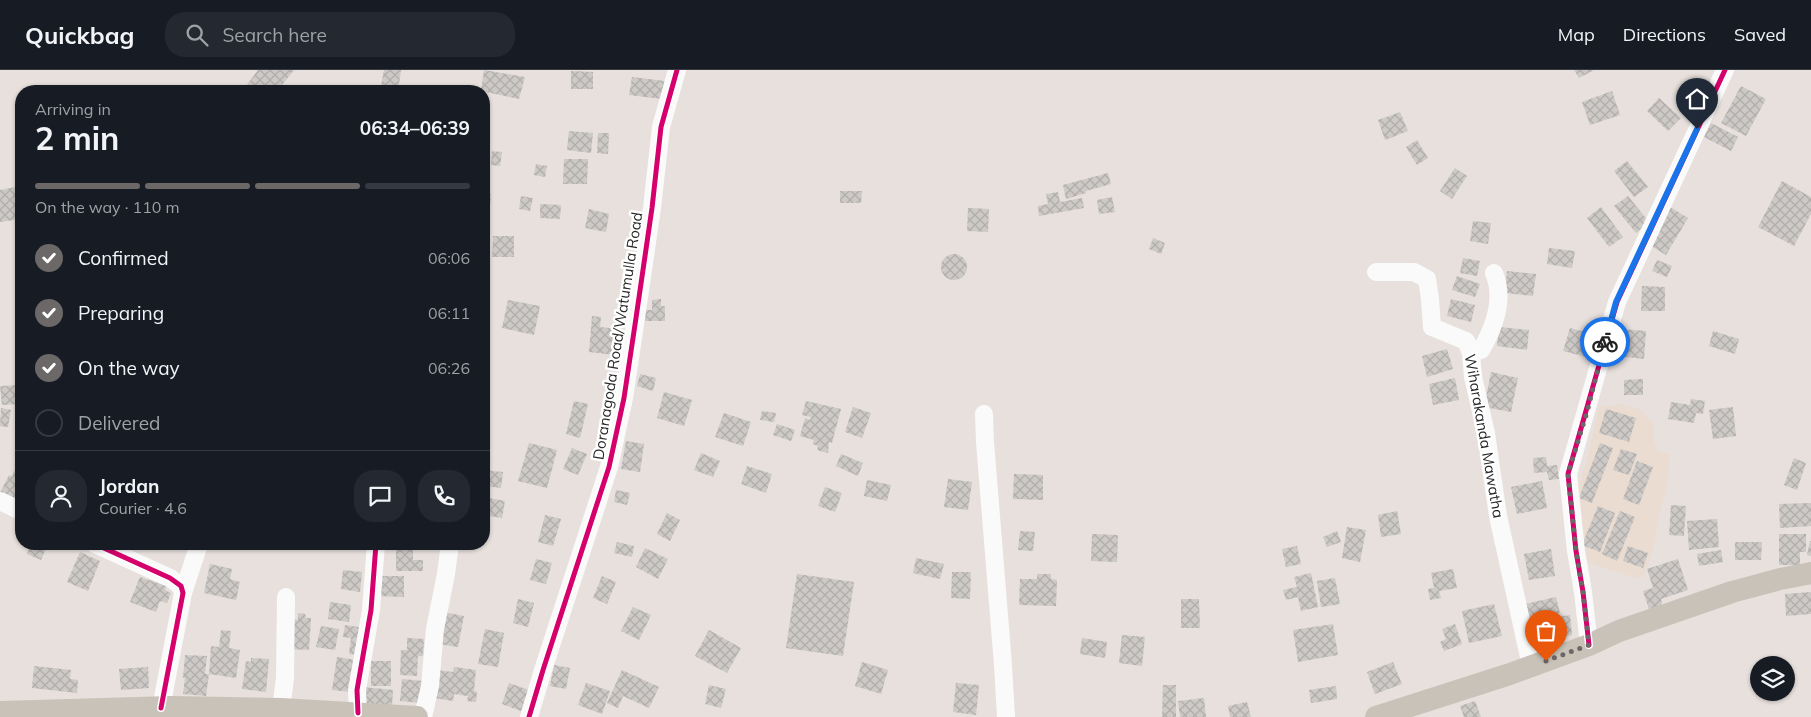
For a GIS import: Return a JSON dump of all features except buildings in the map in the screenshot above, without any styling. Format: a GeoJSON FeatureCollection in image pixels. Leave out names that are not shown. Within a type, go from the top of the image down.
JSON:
{"type":"FeatureCollection","features":[{"type":"Feature","properties":{"kind":"main road"},"geometry":{"type":"LineString","coordinates":[[1376,717],[1531,666],[1589,645],[1619,631],[1732,592],[1780,578],[1811,573]]}},
{"type":"Feature","properties":{"kind":"main road"},"geometry":{"type":"LineString","coordinates":[[0,712],[161,708],[184,712],[281,712],[417,717]]}},
{"type":"Feature","properties":{"kind":"street","name":"Doranagoda Road/Watumulla Road"},"geometry":{"type":"LineString","coordinates":[[529,717],[609,467],[624,398],[652,208],[661,127],[677,70]]}},
{"type":"Feature","properties":{"kind":"street"},"geometry":{"type":"LineString","coordinates":[[1589,645],[1568,474],[1616,302],[1725,70]]}},
{"type":"Feature","properties":{"kind":"street","name":"Wiharakanda Mawatha"},"geometry":{"type":"LineString","coordinates":[[1376,272],[1414,272],[1427,279],[1432,327],[1466,341],[1471,353],[1473,377],[1486,433],[1498,516],[1531,666]]}},
{"type":"Feature","properties":{"kind":"street"},"geometry":{"type":"LineString","coordinates":[[1471,353],[1482,350],[1498,313],[1498,284],[1494,273]]}},
{"type":"Feature","properties":{"kind":"street"},"geometry":{"type":"LineString","coordinates":[[984,414],[1006,717]]}},
{"type":"Feature","properties":{"kind":"street"},"geometry":{"type":"LineString","coordinates":[[0,501],[15,508]]}},
{"type":"Feature","properties":{"kind":"street"},"geometry":{"type":"LineString","coordinates":[[108,550],[170,578],[181,586],[183,593]]}},
{"type":"Feature","properties":{"kind":"street"},"geometry":{"type":"LineString","coordinates":[[161,708],[183,593],[196,550]]}},
{"type":"Feature","properties":{"kind":"street"},"geometry":{"type":"LineString","coordinates":[[358,714],[357,690],[371,610],[376,550]]}},
{"type":"Feature","properties":{"kind":"street"},"geometry":{"type":"LineString","coordinates":[[423,717],[430,686],[435,630],[449,550]]}},
{"type":"Feature","properties":{"kind":"street"},"geometry":{"type":"LineString","coordinates":[[281,712],[284,678],[286,597]]}},
{"type":"Feature","properties":{"kind":"shaded area"},"geometry":{"type":"Polygon","coordinates":[[[1620,404],[1641,410],[1654,424],[1654,442],[1658,452],[1670,454],[1666,492],[1659,513],[1654,547],[1645,572],[1640,579],[1595,565],[1582,558],[1575,497],[1588,457],[1599,407],[1620,404]]]}},
{"type":"Feature","properties":{"kind":"cycle path"},"geometry":{"type":"LineString","coordinates":[[529,717],[609,467],[624,398],[652,208],[661,127],[677,70]]}},
{"type":"Feature","properties":{"kind":"cycle path"},"geometry":{"type":"LineString","coordinates":[[1589,645],[1568,474],[1617,302],[1725,70]]}},
{"type":"Feature","properties":{"kind":"cycle path"},"geometry":{"type":"LineString","coordinates":[[108,550],[170,578],[181,586],[183,593],[161,708]]}},
{"type":"Feature","properties":{"kind":"cycle path"},"geometry":{"type":"LineString","coordinates":[[358,713],[357,690],[371,610],[376,550]]}},
{"type":"Feature","properties":{"kind":"way so far"},"geometry":{"type":"LineString","coordinates":[[1546,661],[1589,645],[1568,474],[1587,412],[1605,342]]}},
{"type":"Feature","properties":{"kind":"route"},"geometry":{"type":"LineString","coordinates":[[1605,342],[1616,302],[1697,129]]}}]}
